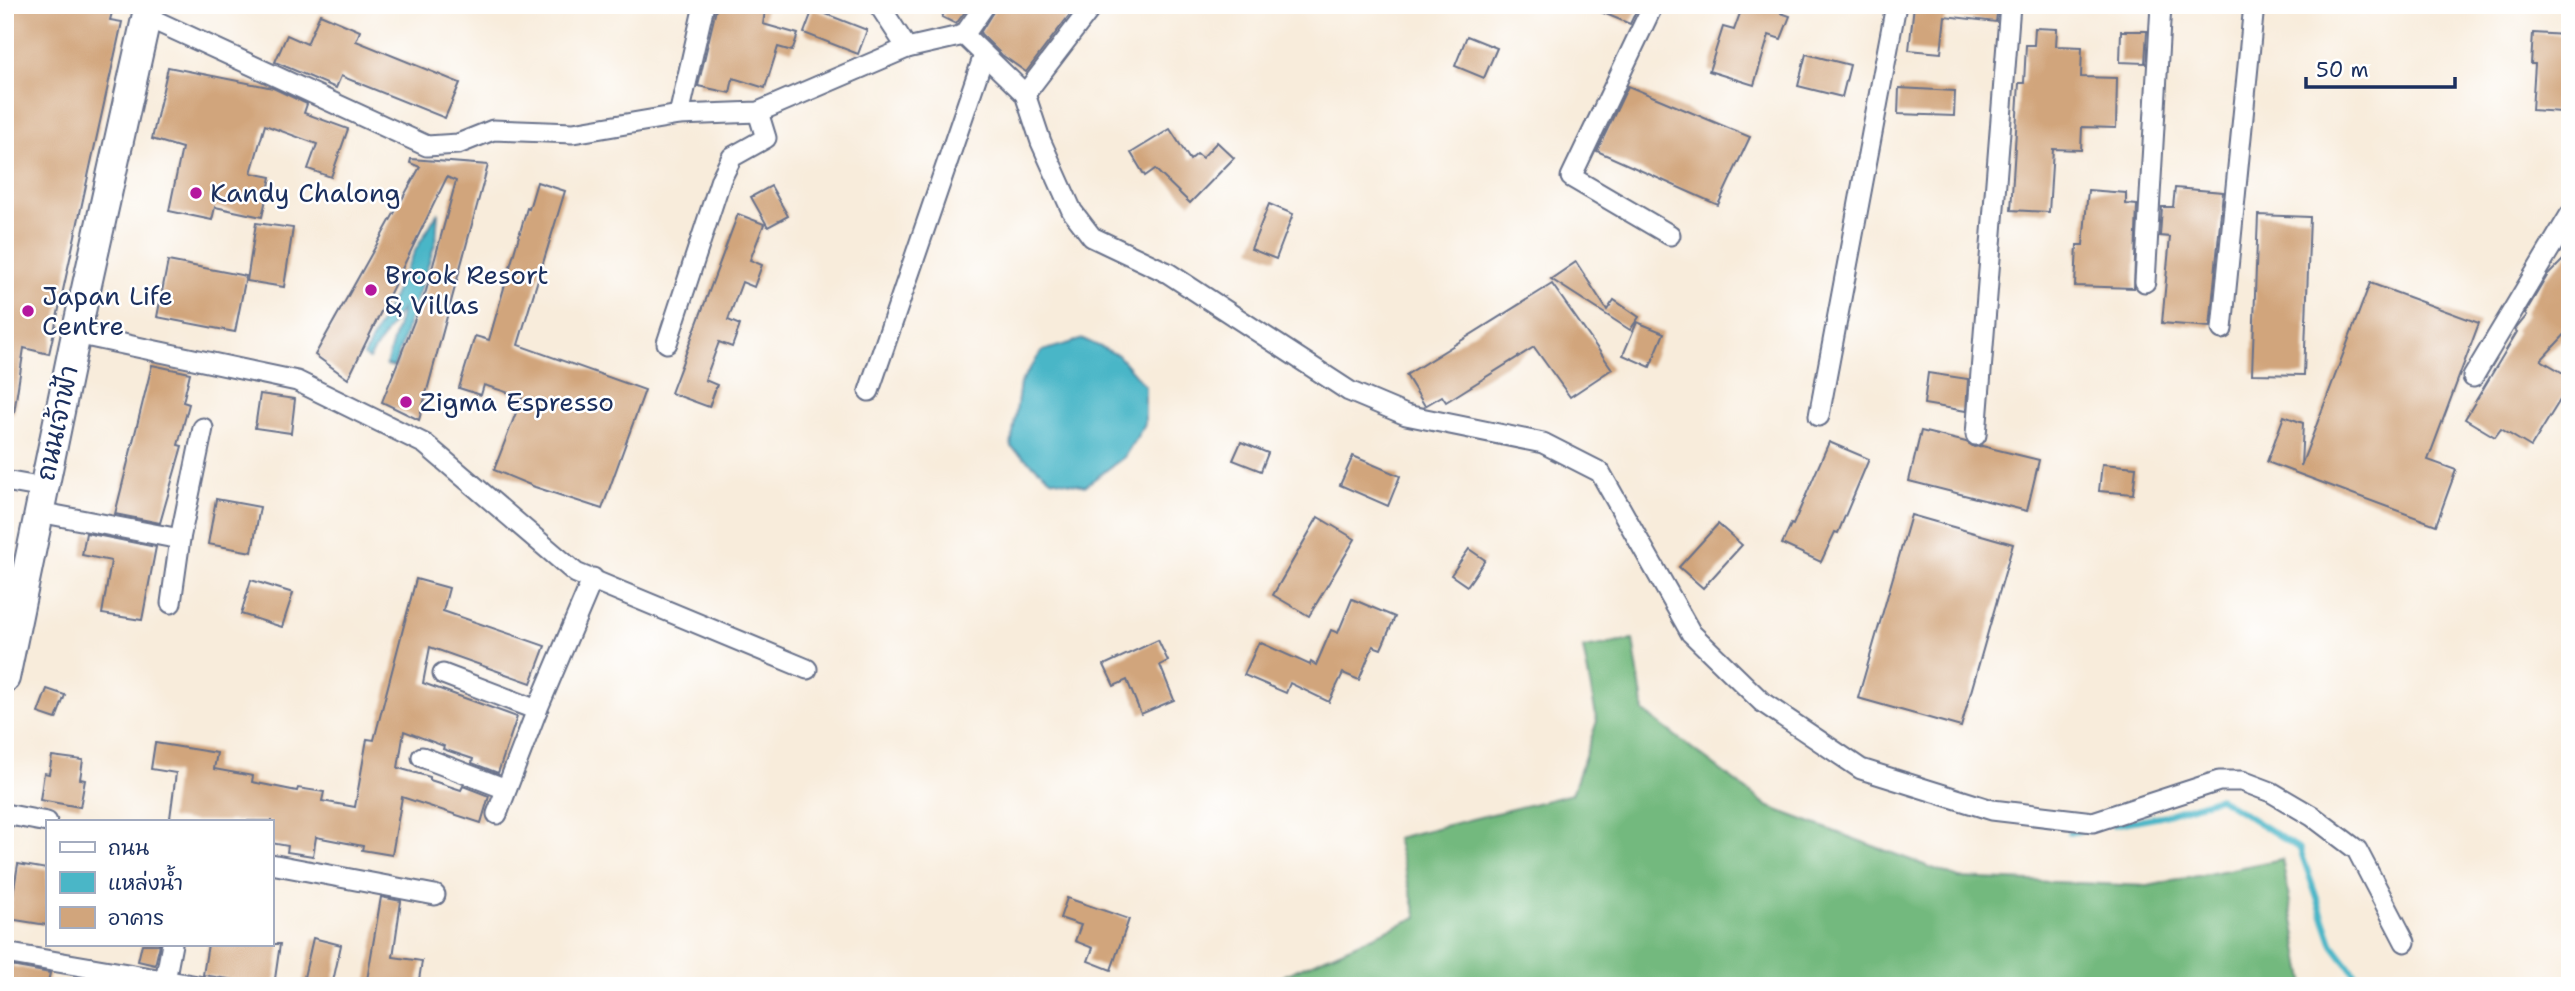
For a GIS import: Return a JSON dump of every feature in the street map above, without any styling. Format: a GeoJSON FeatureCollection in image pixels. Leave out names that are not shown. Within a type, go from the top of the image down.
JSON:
{"type":"FeatureCollection","features":[{"type":"Feature","properties":{"kind":"main road","name":"ถนนเจ้าฟ้า"},"geometry":{"type":"LineString","coordinates":[[5,678],[76,334],[148,11]]}},
{"type":"Feature","properties":{"kind":"street"},"geometry":{"type":"LineString","coordinates":[[679,114],[704,5]]}},
{"type":"Feature","properties":{"kind":"street"},"geometry":{"type":"LineString","coordinates":[[879,5],[907,48]]}},
{"type":"Feature","properties":{"kind":"street"},"geometry":{"type":"LineString","coordinates":[[148,11],[427,146],[458,144],[493,130],[573,132],[679,114],[758,112],[907,48],[964,35],[985,5]]}},
{"type":"Feature","properties":{"kind":"street"},"geometry":{"type":"LineString","coordinates":[[1025,94],[1093,5]]}},
{"type":"Feature","properties":{"kind":"street"},"geometry":{"type":"LineString","coordinates":[[1653,5],[1571,177],[1670,235]]}},
{"type":"Feature","properties":{"kind":"street"},"geometry":{"type":"LineString","coordinates":[[1819,416],[1896,5]]}},
{"type":"Feature","properties":{"kind":"street"},"geometry":{"type":"LineString","coordinates":[[1976,436],[2010,5]]}},
{"type":"Feature","properties":{"kind":"street"},"geometry":{"type":"LineString","coordinates":[[2145,282],[2161,5]]}},
{"type":"Feature","properties":{"kind":"street"},"geometry":{"type":"LineString","coordinates":[[2222,329],[2254,5]]}},
{"type":"Feature","properties":{"kind":"street"},"geometry":{"type":"LineString","coordinates":[[964,35],[1025,94],[1041,142],[1072,211],[1093,237],[1168,273],[1349,391],[1406,415],[1543,443],[1600,472],[1691,632],[1762,702],[1861,769],[1992,810],[2093,822],[2219,781],[2242,781],[2271,792],[2302,810],[2357,850],[2405,942]]}},
{"type":"Feature","properties":{"kind":"street"},"geometry":{"type":"LineString","coordinates":[[869,391],[984,55]]}},
{"type":"Feature","properties":{"kind":"street"},"geometry":{"type":"LineString","coordinates":[[667,343],[721,179],[732,158],[766,138],[758,112]]}},
{"type":"Feature","properties":{"kind":"street"},"geometry":{"type":"LineString","coordinates":[[2473,377],[2570,215]]}},
{"type":"Feature","properties":{"kind":"street"},"geometry":{"type":"LineString","coordinates":[[76,334],[297,381],[425,444],[576,573],[807,669]]}},
{"type":"Feature","properties":{"kind":"street"},"geometry":{"type":"LineString","coordinates":[[171,603],[180,539],[203,428]]}},
{"type":"Feature","properties":{"kind":"street"},"geometry":{"type":"LineString","coordinates":[[5,481],[42,500],[180,539]]}},
{"type":"Feature","properties":{"kind":"street"},"geometry":{"type":"LineString","coordinates":[[497,814],[537,710],[593,578]]}},
{"type":"Feature","properties":{"kind":"street"},"geometry":{"type":"LineString","coordinates":[[443,674],[537,710]]}},
{"type":"Feature","properties":{"kind":"street"},"geometry":{"type":"LineString","coordinates":[[422,757],[506,789]]}},
{"type":"Feature","properties":{"kind":"street"},"geometry":{"type":"LineString","coordinates":[[5,814],[46,822]]}},
{"type":"Feature","properties":{"kind":"street"},"geometry":{"type":"LineString","coordinates":[[273,864],[435,895]]}},
{"type":"Feature","properties":{"kind":"street"},"geometry":{"type":"LineString","coordinates":[[164,982],[172,946]]}},
{"type":"Feature","properties":{"kind":"street"},"geometry":{"type":"LineString","coordinates":[[5,953],[198,986]]}},
{"type":"Feature","properties":{"kind":"green space"},"geometry":{"type":"Polygon","coordinates":[[[1633,640],[1644,712],[1769,807],[1959,878],[2148,886],[2282,859],[2305,986],[1269,986],[1287,974],[1417,917],[1396,838],[1572,794],[1597,721],[1583,648],[1633,640]]]}},
{"type":"Feature","properties":{"kind":"water"},"geometry":{"type":"Polygon","coordinates":[[[438,212],[436,241],[394,367],[386,365],[403,307],[369,359],[364,356],[415,251],[438,212]]]}},
{"type":"Feature","properties":{"kind":"water"},"geometry":{"type":"Polygon","coordinates":[[[1083,339],[1118,355],[1145,386],[1145,424],[1124,457],[1085,486],[1051,479],[1011,447],[1020,383],[1042,351],[1083,339]]]}},
{"type":"Feature","properties":{"kind":"building"},"geometry":{"type":"Polygon","coordinates":[[[5,5],[114,5],[110,20],[122,22],[49,354],[24,348],[14,413],[5,413],[5,5]]]}},
{"type":"Feature","properties":{"kind":"building"},"geometry":{"type":"Polygon","coordinates":[[[717,5],[766,5],[763,24],[798,34],[792,51],[778,47],[765,88],[733,78],[730,93],[698,86],[717,5]]]}},
{"type":"Feature","properties":{"kind":"building"},"geometry":{"type":"Polygon","coordinates":[[[948,5],[970,5],[956,24],[942,17],[948,5]]]}},
{"type":"Feature","properties":{"kind":"building"},"geometry":{"type":"Polygon","coordinates":[[[997,5],[1077,5],[1026,72],[1002,55],[980,33],[997,5]]]}},
{"type":"Feature","properties":{"kind":"building"},"geometry":{"type":"Polygon","coordinates":[[[1584,5],[1639,5],[1630,24],[1584,5]]]}},
{"type":"Feature","properties":{"kind":"building"},"geometry":{"type":"Polygon","coordinates":[[[1743,5],[1783,5],[1781,13],[1790,16],[1781,39],[1769,35],[1754,85],[1709,71],[1723,27],[1734,30],[1743,5]]]}},
{"type":"Feature","properties":{"kind":"building"},"geometry":{"type":"Polygon","coordinates":[[[1914,5],[1998,5],[1996,22],[1945,16],[1941,53],[1909,50],[1914,5]]]}},
{"type":"Feature","properties":{"kind":"building"},"geometry":{"type":"Polygon","coordinates":[[[813,9],[867,30],[858,54],[804,33],[813,9]]]}},
{"type":"Feature","properties":{"kind":"building"},"geometry":{"type":"Polygon","coordinates":[[[320,14],[360,31],[356,41],[460,83],[445,118],[341,76],[336,88],[275,62],[287,35],[307,44],[320,14]]]}},
{"type":"Feature","properties":{"kind":"building"},"geometry":{"type":"Polygon","coordinates":[[[2035,28],[2057,29],[2056,46],[2082,47],[2081,77],[2117,78],[2116,128],[2082,127],[2081,150],[2053,149],[2049,212],[2011,210],[2019,83],[2024,83],[2026,45],[2034,45],[2035,28]]]}},
{"type":"Feature","properties":{"kind":"building"},"geometry":{"type":"Polygon","coordinates":[[[2121,31],[2147,31],[2145,63],[2120,62],[2121,31]]]}},
{"type":"Feature","properties":{"kind":"building"},"geometry":{"type":"Polygon","coordinates":[[[2533,33],[2565,35],[2561,112],[2532,110],[2535,64],[2531,64],[2533,33]]]}},
{"type":"Feature","properties":{"kind":"building"},"geometry":{"type":"Polygon","coordinates":[[[1467,36],[1497,48],[1484,78],[1455,66],[1467,36]]]}},
{"type":"Feature","properties":{"kind":"building"},"geometry":{"type":"Polygon","coordinates":[[[1806,54],[1850,65],[1842,97],[1798,86],[1806,54]]]}},
{"type":"Feature","properties":{"kind":"building"},"geometry":{"type":"Polygon","coordinates":[[[168,67],[273,88],[307,104],[304,113],[348,129],[331,177],[308,169],[317,144],[265,125],[251,173],[271,177],[262,217],[215,207],[212,220],[169,211],[182,148],[152,139],[168,67]]]}},
{"type":"Feature","properties":{"kind":"building"},"geometry":{"type":"Polygon","coordinates":[[[1628,86],[1750,137],[1718,205],[1597,151],[1628,86]]]}},
{"type":"Feature","properties":{"kind":"building"},"geometry":{"type":"Polygon","coordinates":[[[1899,88],[1955,91],[1954,116],[1898,114],[1899,88]]]}},
{"type":"Feature","properties":{"kind":"building"},"geometry":{"type":"Polygon","coordinates":[[[1170,129],[1190,160],[1197,154],[1202,158],[1217,142],[1234,158],[1190,203],[1155,169],[1145,176],[1131,153],[1170,129]]]}},
{"type":"Feature","properties":{"kind":"building","name":"Brook Resort & Villas"},"geometry":{"type":"Polygon","coordinates":[[[411,159],[488,165],[419,420],[382,402],[426,291],[456,181],[447,177],[348,379],[315,355],[420,167],[410,163],[411,159]]]}},
{"type":"Feature","properties":{"kind":"building"},"geometry":{"type":"Polygon","coordinates":[[[537,182],[565,191],[518,345],[645,390],[602,509],[494,470],[522,397],[484,385],[481,395],[459,388],[475,336],[489,340],[537,182]]]}},
{"type":"Feature","properties":{"kind":"building"},"geometry":{"type":"Polygon","coordinates":[[[771,186],[788,216],[768,227],[751,197],[771,186]]]}},
{"type":"Feature","properties":{"kind":"building"},"geometry":{"type":"Polygon","coordinates":[[[2175,188],[2223,192],[2210,327],[2162,323],[2170,237],[2160,236],[2162,207],[2173,207],[2175,188]]]}},
{"type":"Feature","properties":{"kind":"building"},"geometry":{"type":"Polygon","coordinates":[[[2088,190],[2126,193],[2126,204],[2137,205],[2134,288],[2075,286],[2077,245],[2083,245],[2088,190]]]}},
{"type":"Feature","properties":{"kind":"building"},"geometry":{"type":"Polygon","coordinates":[[[1269,204],[1293,214],[1276,259],[1251,249],[1269,204]]]}},
{"type":"Feature","properties":{"kind":"building"},"geometry":{"type":"Polygon","coordinates":[[[738,214],[764,224],[750,260],[762,265],[754,287],[742,282],[728,320],[740,325],[732,347],[719,342],[705,380],[717,385],[709,407],[671,393],[738,214]]]}},
{"type":"Feature","properties":{"kind":"building"},"geometry":{"type":"Polygon","coordinates":[[[2258,215],[2310,217],[2304,375],[2252,374],[2258,215]]]}},
{"type":"Feature","properties":{"kind":"building"},"geometry":{"type":"Polygon","coordinates":[[[256,223],[293,228],[284,287],[247,281],[256,223]]]}},
{"type":"Feature","properties":{"kind":"building"},"geometry":{"type":"Polygon","coordinates":[[[2570,253],[2570,329],[2541,360],[2570,377],[2570,384],[2531,447],[2501,429],[2495,437],[2465,419],[2547,276],[2570,253]]]}},
{"type":"Feature","properties":{"kind":"building"},"geometry":{"type":"Polygon","coordinates":[[[168,261],[246,276],[235,332],[157,317],[168,261]]]}},
{"type":"Feature","properties":{"kind":"building"},"geometry":{"type":"Polygon","coordinates":[[[1576,262],[1607,310],[1614,300],[1639,317],[1630,330],[1551,279],[1576,262]]]}},
{"type":"Feature","properties":{"kind":"building"},"geometry":{"type":"Polygon","coordinates":[[[2370,283],[2479,323],[2428,460],[2456,470],[2436,525],[2267,462],[2284,416],[2303,423],[2301,466],[2370,283]]]}},
{"type":"Feature","properties":{"kind":"building"},"geometry":{"type":"Polygon","coordinates":[[[1552,284],[1612,369],[1570,397],[1534,347],[1446,402],[1442,396],[1425,406],[1406,375],[1552,284]]]}},
{"type":"Feature","properties":{"kind":"building"},"geometry":{"type":"Polygon","coordinates":[[[1637,322],[1664,333],[1650,367],[1623,355],[1637,322]]]}},
{"type":"Feature","properties":{"kind":"building"},"geometry":{"type":"Polygon","coordinates":[[[152,365],[190,373],[183,402],[189,404],[178,445],[182,446],[160,523],[115,514],[152,365]]]}},
{"type":"Feature","properties":{"kind":"building"},"geometry":{"type":"Polygon","coordinates":[[[1928,373],[1968,379],[1966,411],[1924,404],[1928,373]]]}},
{"type":"Feature","properties":{"kind":"building"},"geometry":{"type":"Polygon","coordinates":[[[260,394],[295,399],[291,433],[255,428],[260,394]]]}},
{"type":"Feature","properties":{"kind":"building"},"geometry":{"type":"Polygon","coordinates":[[[1921,431],[1966,442],[1974,447],[1982,446],[2039,460],[2027,511],[1909,481],[1921,431]]]}},
{"type":"Feature","properties":{"kind":"building"},"geometry":{"type":"Polygon","coordinates":[[[1241,442],[1268,453],[1261,471],[1233,460],[1241,442]]]}},
{"type":"Feature","properties":{"kind":"building"},"geometry":{"type":"Polygon","coordinates":[[[1829,442],[1869,459],[1838,533],[1835,532],[1821,562],[1782,544],[1829,442]]]}},
{"type":"Feature","properties":{"kind":"building"},"geometry":{"type":"Polygon","coordinates":[[[1353,456],[1400,476],[1388,506],[1340,485],[1353,456]]]}},
{"type":"Feature","properties":{"kind":"building"},"geometry":{"type":"Polygon","coordinates":[[[2102,464],[2136,467],[2133,494],[2099,491],[2102,464]]]}},
{"type":"Feature","properties":{"kind":"building"},"geometry":{"type":"Polygon","coordinates":[[[216,499],[260,507],[252,552],[208,544],[216,499]]]}},
{"type":"Feature","properties":{"kind":"building"},"geometry":{"type":"Polygon","coordinates":[[[1911,515],[2013,544],[1961,727],[1858,698],[1911,515]]]}},
{"type":"Feature","properties":{"kind":"building"},"geometry":{"type":"Polygon","coordinates":[[[1318,517],[1355,539],[1309,616],[1273,595],[1318,517]]]}},
{"type":"Feature","properties":{"kind":"building"},"geometry":{"type":"Polygon","coordinates":[[[1718,524],[1742,545],[1703,588],[1679,567],[1718,524]]]}},
{"type":"Feature","properties":{"kind":"building"},"geometry":{"type":"Polygon","coordinates":[[[86,533],[156,547],[142,620],[102,614],[111,561],[82,555],[86,533]]]}},
{"type":"Feature","properties":{"kind":"building"},"geometry":{"type":"Polygon","coordinates":[[[1469,549],[1485,560],[1467,586],[1451,575],[1469,549]]]}},
{"type":"Feature","properties":{"kind":"building"},"geometry":{"type":"Polygon","coordinates":[[[416,579],[449,588],[443,611],[545,646],[531,683],[430,647],[423,683],[517,717],[498,773],[472,763],[473,759],[443,749],[444,746],[404,731],[398,768],[461,790],[463,786],[489,796],[481,823],[402,797],[392,855],[316,837],[313,856],[287,852],[288,846],[273,843],[273,820],[170,818],[176,773],[151,769],[155,743],[217,753],[214,769],[253,776],[252,782],[297,791],[298,788],[324,792],[322,801],[355,807],[367,739],[374,740],[416,579]]]}},
{"type":"Feature","properties":{"kind":"building"},"geometry":{"type":"Polygon","coordinates":[[[251,580],[293,593],[282,627],[241,614],[251,580]]]}},
{"type":"Feature","properties":{"kind":"building"},"geometry":{"type":"Polygon","coordinates":[[[1352,599],[1395,617],[1381,649],[1373,646],[1359,680],[1343,673],[1329,702],[1290,683],[1286,693],[1244,675],[1259,642],[1310,665],[1311,662],[1316,665],[1331,630],[1338,633],[1352,599]]]}},
{"type":"Feature","properties":{"kind":"building"},"geometry":{"type":"Polygon","coordinates":[[[1158,640],[1168,661],[1160,665],[1174,700],[1141,714],[1127,680],[1114,686],[1104,665],[1158,640]]]}},
{"type":"Feature","properties":{"kind":"building"},"geometry":{"type":"Polygon","coordinates":[[[47,689],[65,695],[56,719],[38,713],[47,689]]]}},
{"type":"Feature","properties":{"kind":"building"},"geometry":{"type":"Polygon","coordinates":[[[52,756],[83,760],[80,779],[85,780],[80,807],[40,800],[44,773],[49,774],[52,756]]]}},
{"type":"Feature","properties":{"kind":"building"},"geometry":{"type":"Polygon","coordinates":[[[18,864],[46,869],[46,925],[9,919],[18,864]]]}},
{"type":"Feature","properties":{"kind":"building"},"geometry":{"type":"Polygon","coordinates":[[[381,897],[401,901],[393,957],[422,961],[418,986],[366,986],[381,897]]]}},
{"type":"Feature","properties":{"kind":"building"},"geometry":{"type":"Polygon","coordinates":[[[1067,898],[1129,919],[1111,970],[1088,961],[1093,948],[1075,941],[1081,925],[1060,918],[1067,898]]]}},
{"type":"Feature","properties":{"kind":"building"},"geometry":{"type":"Polygon","coordinates":[[[313,938],[341,945],[332,986],[302,986],[313,938]]]}},
{"type":"Feature","properties":{"kind":"building"},"geometry":{"type":"Polygon","coordinates":[[[280,944],[274,986],[203,975],[208,946],[280,944]]]}},
{"type":"Feature","properties":{"kind":"building"},"geometry":{"type":"Polygon","coordinates":[[[142,946],[160,946],[155,965],[138,961],[142,946]]]}},
{"type":"Feature","properties":{"kind":"building"},"geometry":{"type":"Polygon","coordinates":[[[5,965],[50,973],[47,986],[5,986],[5,965]]]}},
{"type":"Feature","properties":{"kind":"waterway"},"geometry":{"type":"LineString","coordinates":[[2113,825],[2161,816],[2219,798],[2300,849],[2333,945],[2364,986]]}},
{"type":"Feature","properties":{"kind":"waterway"},"geometry":{"type":"LineString","coordinates":[[2069,833],[2088,829]]}},
{"type":"Feature","properties":{"kind":"place","name":"Kandy Chalong"},"geometry":{"type":"Point","coordinates":[196,193]}},
{"type":"Feature","properties":{"kind":"place","name":"Brook Resort & Villas"},"geometry":{"type":"Point","coordinates":[371,290]}},
{"type":"Feature","properties":{"kind":"place","name":"Japan Life Centre"},"geometry":{"type":"Point","coordinates":[28,311]}},
{"type":"Feature","properties":{"kind":"place","name":"Zigma Espresso"},"geometry":{"type":"Point","coordinates":[406,402]}}]}
